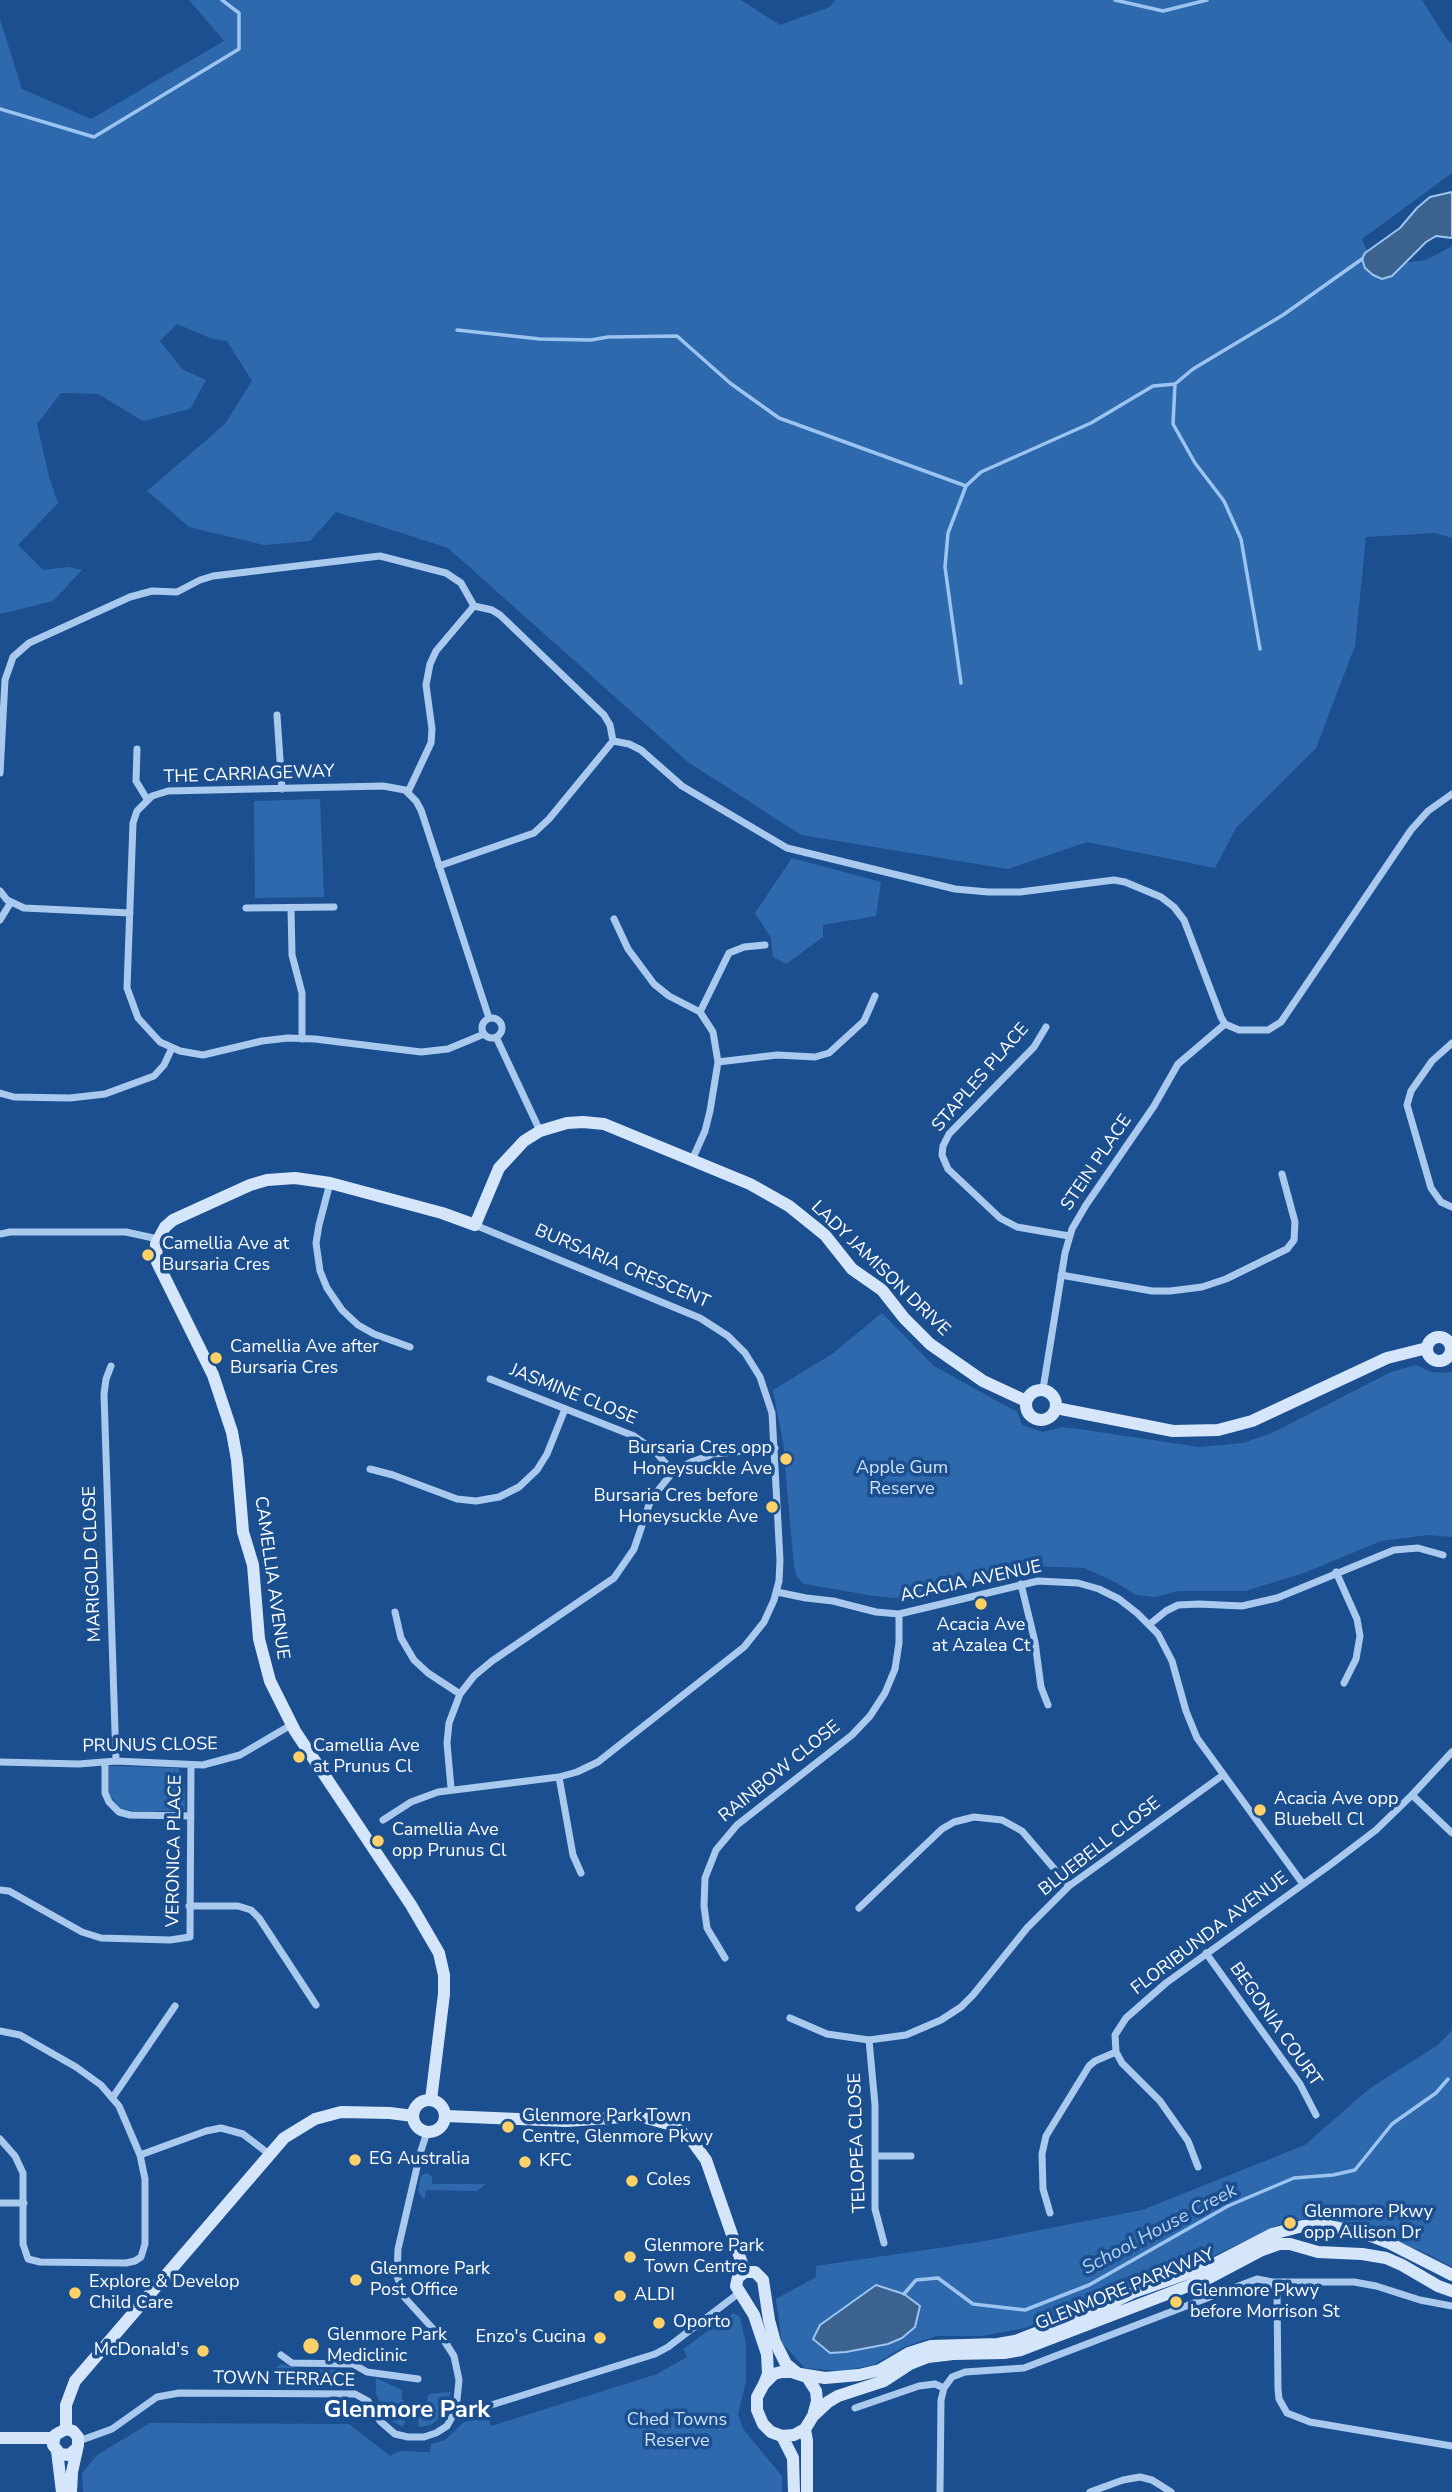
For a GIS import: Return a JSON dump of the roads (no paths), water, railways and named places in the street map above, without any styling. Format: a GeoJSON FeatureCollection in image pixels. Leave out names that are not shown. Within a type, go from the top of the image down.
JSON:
{"type":"FeatureCollection","features":[{"type":"Feature","properties":{"kind":"main road","name":"LADY JAMISON DRIVE"},"geometry":{"type":"LineString","coordinates":[[475,1225],[499,1168],[517,1147],[540,1131],[567,1123],[612,1126],[750,1184],[789,1206],[824,1235],[852,1269],[882,1290],[904,1318],[930,1344],[977,1377],[1026,1401]]}},
{"type":"Feature","properties":{"kind":"main road","name":"BURSARIA CRESCENT"},"geometry":{"type":"LineString","coordinates":[[158,1239],[173,1220],[258,1182],[295,1178],[330,1183],[442,1213],[475,1225]]}},
{"type":"Feature","properties":{"kind":"main road","name":"CAMELLIA AVENUE"},"geometry":{"type":"LineString","coordinates":[[158,1239],[155,1253],[160,1272],[213,1375],[229,1418],[237,1460],[243,1532],[253,1565],[259,1639],[270,1681],[291,1726],[411,1905],[439,1954],[444,1975],[444,1994],[431,2100]]}},
{"type":"Feature","properties":{"kind":"main road"},"geometry":{"type":"LineString","coordinates":[[1056,1408],[1173,1432],[1208,1432],[1252,1421],[1387,1358],[1427,1348],[1432,1339],[1439,1337],[1449,1342],[1451,1350]]}},
{"type":"Feature","properties":{"kind":"main road"},"geometry":{"type":"LineString","coordinates":[[1043,1389],[1052,1394],[1056,1408],[1051,1416],[1038,1420],[1027,1411],[1026,1401],[1030,1394],[1043,1389]]}},
{"type":"Feature","properties":{"kind":"main road"},"geometry":{"type":"LineString","coordinates":[[431,2100],[442,2106],[446,2116],[442,2126],[435,2132],[419,2128],[413,2116],[417,2106],[431,2100]]}},
{"type":"Feature","properties":{"kind":"main road"},"geometry":{"type":"LineString","coordinates":[[65,2429],[66,2405],[75,2381],[269,2154],[290,2133],[324,2116],[355,2111],[413,2116]]}},
{"type":"Feature","properties":{"kind":"main road"},"geometry":{"type":"LineString","coordinates":[[446,2116],[566,2121],[639,2116],[672,2124],[690,2138],[706,2160],[745,2272]]}},
{"type":"Feature","properties":{"kind":"main road","name":"GLENMORE PARKWAY"},"geometry":{"type":"LineString","coordinates":[[798,2373],[825,2378],[859,2375],[880,2370],[925,2347],[1015,2341],[1108,2305],[1134,2292],[1214,2264],[1272,2234],[1303,2226],[1325,2225],[1363,2233],[1390,2243],[1452,2275]]}},
{"type":"Feature","properties":{"kind":"main road","name":"GLENMORE PARKWAY"},"geometry":{"type":"LineString","coordinates":[[813,2416],[838,2396],[884,2381],[922,2359],[942,2355],[993,2354],[1021,2350],[1209,2278],[1279,2244],[1290,2244],[1318,2252],[1386,2258],[1452,2291]]}},
{"type":"Feature","properties":{"kind":"main road"},"geometry":{"type":"LineString","coordinates":[[745,2272],[759,2275],[764,2285],[769,2320],[779,2352],[790,2368],[807,2377],[815,2387],[817,2397],[813,2416],[805,2429],[794,2435],[782,2436],[766,2428],[759,2417],[756,2403],[768,2374],[767,2354],[754,2315],[741,2296],[736,2281],[745,2272]]}},
{"type":"Feature","properties":{"kind":"main road"},"geometry":{"type":"LineString","coordinates":[[741,2296],[758,2297],[764,2285]]}},
{"type":"Feature","properties":{"kind":"main road"},"geometry":{"type":"LineString","coordinates":[[764,2384],[774,2374],[798,2373]]}},
{"type":"Feature","properties":{"kind":"main road"},"geometry":{"type":"LineString","coordinates":[[62,2492],[53,2438],[58,2431],[65,2429],[76,2434],[78,2445],[71,2492]]}},
{"type":"Feature","properties":{"kind":"main road"},"geometry":{"type":"LineString","coordinates":[[805,2429],[807,2492]]}},
{"type":"Feature","properties":{"kind":"main road"},"geometry":{"type":"LineString","coordinates":[[782,2436],[793,2458],[794,2492]]}},
{"type":"Feature","properties":{"kind":"main road"},"geometry":{"type":"LineString","coordinates":[[0,2438],[53,2438]]}},
{"type":"Feature","properties":{"kind":"main road"},"geometry":{"type":"LineString","coordinates":[[57,2451],[65,2455],[78,2445]]}},
{"type":"Feature","properties":{"kind":"street"},"geometry":{"type":"LineString","coordinates":[[0,773],[5,680],[13,657],[29,643],[130,597],[152,591],[177,592],[213,576],[380,556],[451,575],[461,583],[474,606],[492,610],[500,615],[604,715],[610,725],[612,741],[543,826],[522,838],[439,866]]}},
{"type":"Feature","properties":{"kind":"street"},"geometry":{"type":"LineString","coordinates":[[474,606],[440,646],[430,664],[426,685],[432,729],[431,743],[408,792],[421,810],[489,1018]]}},
{"type":"Feature","properties":{"kind":"street"},"geometry":{"type":"LineString","coordinates":[[277,715],[282,789]]}},
{"type":"Feature","properties":{"kind":"street"},"geometry":{"type":"LineString","coordinates":[[612,741],[629,744],[641,750],[670,777],[708,803],[771,840],[800,852],[944,887],[971,891],[1020,892],[1110,880],[1125,882],[1161,897],[1174,907],[1184,920],[1217,1010],[1226,1024],[1243,1031],[1274,1028],[1281,1022],[1411,830],[1428,811],[1452,794]]}},
{"type":"Feature","properties":{"kind":"street"},"geometry":{"type":"LineString","coordinates":[[137,749],[136,781],[147,799]]}},
{"type":"Feature","properties":{"kind":"street","name":"THE CARRIAGEWAY"},"geometry":{"type":"LineString","coordinates":[[408,792],[390,786],[168,792],[157,793],[147,799],[137,811],[133,823],[127,981],[131,1003],[148,1032],[172,1048],[203,1055],[262,1041],[302,1039],[421,1052],[448,1049],[484,1034]]}},
{"type":"Feature","properties":{"kind":"street"},"geometry":{"type":"LineString","coordinates":[[0,891],[11,902],[27,909],[130,913]]}},
{"type":"Feature","properties":{"kind":"street"},"geometry":{"type":"LineString","coordinates":[[0,920],[11,902]]}},
{"type":"Feature","properties":{"kind":"street"},"geometry":{"type":"LineString","coordinates":[[246,908],[334,907]]}},
{"type":"Feature","properties":{"kind":"street"},"geometry":{"type":"LineString","coordinates":[[290,908],[292,955],[302,993],[302,1039]]}},
{"type":"Feature","properties":{"kind":"street"},"geometry":{"type":"LineString","coordinates":[[614,919],[628,949],[654,984],[669,996],[700,1012],[713,1032],[718,1062],[708,1122],[692,1160]]}},
{"type":"Feature","properties":{"kind":"street"},"geometry":{"type":"LineString","coordinates":[[700,1012],[729,953],[744,947],[765,945]]}},
{"type":"Feature","properties":{"kind":"street"},"geometry":{"type":"LineString","coordinates":[[718,1062],[777,1055],[815,1057],[829,1054],[864,1021],[876,996]]}},
{"type":"Feature","properties":{"kind":"street"},"geometry":{"type":"LineString","coordinates":[[489,1018],[495,1018],[502,1026],[496,1037],[484,1034],[482,1025],[489,1018]]}},
{"type":"Feature","properties":{"kind":"street","name":"STEIN PLACE"},"geometry":{"type":"LineString","coordinates":[[1043,1389],[1069,1236],[1086,1205],[1154,1106],[1178,1064],[1226,1024]]}},
{"type":"Feature","properties":{"kind":"street","name":"STAPLES PLACE"},"geometry":{"type":"LineString","coordinates":[[1046,1027],[1034,1047],[948,1134],[942,1151],[948,1169],[1000,1218],[1017,1227],[1069,1236]]}},
{"type":"Feature","properties":{"kind":"street"},"geometry":{"type":"LineString","coordinates":[[496,1037],[540,1131]]}},
{"type":"Feature","properties":{"kind":"street"},"geometry":{"type":"LineString","coordinates":[[1452,1043],[1432,1061],[1411,1091],[1407,1105],[1433,1192],[1441,1202],[1452,1207]]}},
{"type":"Feature","properties":{"kind":"street"},"geometry":{"type":"LineString","coordinates":[[0,1093],[14,1097],[70,1098],[113,1092],[154,1076],[164,1065],[172,1048]]}},
{"type":"Feature","properties":{"kind":"street","name":"STAPLES PLACE"},"geometry":{"type":"LineString","coordinates":[[932,1151],[942,1151]]}},
{"type":"Feature","properties":{"kind":"street"},"geometry":{"type":"LineString","coordinates":[[1061,1275],[1152,1290],[1192,1289],[1233,1276],[1297,1242],[1295,1222],[1282,1174]]}},
{"type":"Feature","properties":{"kind":"street"},"geometry":{"type":"LineString","coordinates":[[330,1183],[318,1225],[316,1243],[320,1271],[327,1288],[342,1310],[358,1325],[410,1347]]}},
{"type":"Feature","properties":{"kind":"street","name":"BURSARIA CRESCENT"},"geometry":{"type":"LineString","coordinates":[[383,1820],[411,1802],[451,1788],[559,1777],[584,1770],[605,1758],[737,1655],[764,1622],[777,1592],[780,1560],[772,1413],[765,1387],[745,1353],[729,1336],[700,1318],[475,1225]]}},
{"type":"Feature","properties":{"kind":"street"},"geometry":{"type":"LineString","coordinates":[[0,1234],[126,1232],[158,1239]]}},
{"type":"Feature","properties":{"kind":"street","name":"MARIGOLD CLOSE"},"geometry":{"type":"LineString","coordinates":[[111,1366],[104,1394],[116,1761]]}},
{"type":"Feature","properties":{"kind":"street","name":"JASMINE CLOSE"},"geometry":{"type":"LineString","coordinates":[[490,1379],[640,1440],[660,1456],[673,1472]]}},
{"type":"Feature","properties":{"kind":"street"},"geometry":{"type":"LineString","coordinates":[[370,1469],[457,1499],[499,1497],[519,1487],[537,1470],[547,1454],[565,1409]]}},
{"type":"Feature","properties":{"kind":"street"},"geometry":{"type":"LineString","coordinates":[[451,1788],[448,1732],[460,1694],[474,1676],[614,1578],[635,1549],[651,1500],[673,1472],[714,1454],[775,1448]]}},
{"type":"Feature","properties":{"kind":"street"},"geometry":{"type":"LineString","coordinates":[[1150,1624],[1178,1605],[1233,1607],[1277,1598],[1379,1555],[1402,1549],[1424,1549],[1443,1555]]}},
{"type":"Feature","properties":{"kind":"street"},"geometry":{"type":"LineString","coordinates":[[1336,1573],[1357,1619],[1360,1636],[1356,1659],[1344,1683]]}},
{"type":"Feature","properties":{"kind":"street","name":"ACACIA AVENUE"},"geometry":{"type":"LineString","coordinates":[[777,1592],[833,1601],[876,1612],[899,1614],[1021,1584],[1063,1581],[1092,1587],[1125,1603],[1150,1624],[1172,1661],[1186,1711],[1197,1738],[1303,1884]]}},
{"type":"Feature","properties":{"kind":"street"},"geometry":{"type":"LineString","coordinates":[[1021,1584],[1035,1642],[1041,1687],[1048,1705]]}},
{"type":"Feature","properties":{"kind":"street"},"geometry":{"type":"LineString","coordinates":[[395,1612],[401,1638],[414,1660],[428,1673],[460,1694]]}},
{"type":"Feature","properties":{"kind":"street","name":"RAINBOW CLOSE"},"geometry":{"type":"LineString","coordinates":[[725,1958],[711,1937],[705,1917],[704,1887],[711,1858],[724,1837],[737,1825],[852,1735],[870,1716],[885,1693],[895,1669],[900,1643],[899,1614]]}},
{"type":"Feature","properties":{"kind":"street","name":"PRUNUS CLOSE"},"geometry":{"type":"LineString","coordinates":[[0,1762],[79,1764],[116,1761],[191,1765],[233,1758],[291,1726]]}},
{"type":"Feature","properties":{"kind":"street","name":"FLORIBUNDA AVENUE"},"geometry":{"type":"LineString","coordinates":[[1116,2052],[1115,2035],[1126,2018],[1158,1989],[1376,1830],[1452,1752]]}},
{"type":"Feature","properties":{"kind":"street"},"geometry":{"type":"LineString","coordinates":[[106,1762],[105,1793],[109,1802],[119,1812],[130,1815],[191,1816]]}},
{"type":"Feature","properties":{"kind":"street","name":"VERONICA PLACE"},"geometry":{"type":"LineString","coordinates":[[0,1890],[14,1894],[95,1937],[170,1940],[190,1937],[191,1765]]}},
{"type":"Feature","properties":{"kind":"street","name":"BLUEBELL CLOSE"},"geometry":{"type":"LineString","coordinates":[[790,2018],[827,2034],[869,2040],[915,2032],[941,2020],[961,2007],[1027,1928],[1069,1886],[1223,1775]]}},
{"type":"Feature","properties":{"kind":"street"},"geometry":{"type":"LineString","coordinates":[[559,1777],[573,1855],[580,1873]]}},
{"type":"Feature","properties":{"kind":"street"},"geometry":{"type":"LineString","coordinates":[[1412,1795],[1452,1833]]}},
{"type":"Feature","properties":{"kind":"street"},"geometry":{"type":"LineString","coordinates":[[859,1908],[942,1829],[954,1822],[974,1817],[1002,1820],[1022,1831],[1069,1886]]}},
{"type":"Feature","properties":{"kind":"street"},"geometry":{"type":"LineString","coordinates":[[189,1906],[238,1906],[251,1910],[316,2005]]}},
{"type":"Feature","properties":{"kind":"street","name":"BEGONIA COURT"},"geometry":{"type":"LineString","coordinates":[[1206,1953],[1300,2084],[1316,2115]]}},
{"type":"Feature","properties":{"kind":"street"},"geometry":{"type":"LineString","coordinates":[[113,2096],[175,2006]]}},
{"type":"Feature","properties":{"kind":"street"},"geometry":{"type":"LineString","coordinates":[[0,2031],[24,2037],[76,2067],[113,2096],[140,2155],[146,2188],[143,2254],[137,2260],[126,2263],[28,2259],[24,2250],[24,2178],[21,2167],[0,2139]]}},
{"type":"Feature","properties":{"kind":"street","name":"TELOPEA CLOSE"},"geometry":{"type":"LineString","coordinates":[[869,2040],[875,2105],[876,2216],[884,2243]]}},
{"type":"Feature","properties":{"kind":"street"},"geometry":{"type":"LineString","coordinates":[[1050,2213],[1043,2189],[1042,2154],[1046,2136],[1089,2066],[1116,2052],[1122,2063],[1160,2101],[1188,2141],[1198,2167]]}},
{"type":"Feature","properties":{"kind":"street"},"geometry":{"type":"LineString","coordinates":[[140,2155],[221,2128],[243,2133],[269,2154]]}},
{"type":"Feature","properties":{"kind":"street"},"geometry":{"type":"LineString","coordinates":[[427,2132],[398,2249],[397,2276],[405,2298],[445,2342],[454,2356],[460,2380],[456,2410],[488,2406],[655,2354],[741,2296]]}},
{"type":"Feature","properties":{"kind":"street"},"geometry":{"type":"LineString","coordinates":[[875,2156],[911,2156]]}},
{"type":"Feature","properties":{"kind":"street"},"geometry":{"type":"LineString","coordinates":[[0,2203],[24,2203]]}},
{"type":"Feature","properties":{"kind":"street"},"geometry":{"type":"LineString","coordinates":[[940,2492],[941,2400],[951,2377],[960,2373],[1024,2368],[1257,2279],[1272,2282],[1354,2282],[1452,2306]]}},
{"type":"Feature","properties":{"kind":"street"},"geometry":{"type":"LineString","coordinates":[[1272,2282],[1277,2292],[1279,2399],[1287,2413],[1310,2422],[1452,2446]]}},
{"type":"Feature","properties":{"kind":"street"},"geometry":{"type":"LineString","coordinates":[[281,2355],[287,2361],[299,2364],[353,2364],[367,2372],[418,2379]]}},
{"type":"Feature","properties":{"kind":"street"},"geometry":{"type":"LineString","coordinates":[[855,2408],[919,2386],[935,2384],[944,2388]]}},
{"type":"Feature","properties":{"kind":"street","name":"TOWN TERRACE"},"geometry":{"type":"LineString","coordinates":[[78,2445],[112,2429],[157,2397],[175,2393],[355,2394],[368,2401],[377,2418],[388,2429],[415,2438],[440,2431],[450,2422],[456,2410]]}},
{"type":"Feature","properties":{"kind":"street"},"geometry":{"type":"LineString","coordinates":[[1090,2492],[1140,2477],[1152,2480],[1171,2492]]}},
{"type":"Feature","properties":{"kind":"waterway"},"geometry":{"type":"LineString","coordinates":[[0,109],[94,137],[239,49],[239,13],[222,0]]}},
{"type":"Feature","properties":{"kind":"waterway"},"geometry":{"type":"LineString","coordinates":[[1115,0],[1163,11],[1207,0]]}},
{"type":"Feature","properties":{"kind":"waterway"},"geometry":{"type":"LineString","coordinates":[[961,683],[945,567],[948,533],[966,486],[981,472],[1091,423],[1153,386],[1175,384],[1193,369],[1283,315],[1362,259]]}},
{"type":"Feature","properties":{"kind":"waterway"},"geometry":{"type":"LineString","coordinates":[[457,330],[540,339],[591,340],[608,337],[677,336],[730,383],[779,418],[966,486]]}},
{"type":"Feature","properties":{"kind":"waterway"},"geometry":{"type":"LineString","coordinates":[[1175,384],[1173,424],[1195,463],[1224,501],[1241,539],[1260,649]]}},
{"type":"Feature","properties":{"kind":"waterway","name":"School House Creek"},"geometry":{"type":"LineString","coordinates":[[904,2294],[916,2280],[938,2278],[973,2304],[1025,2310],[1089,2285],[1228,2206],[1294,2178],[1355,2170],[1392,2124],[1436,2093],[1448,2079]]}},
{"type":"Feature","properties":{"kind":"place","name":"Camellia Ave at Bursaria Cres"},"geometry":{"type":"Point","coordinates":[148,1255]}},
{"type":"Feature","properties":{"kind":"place","name":"Camellia Ave after Bursaria Cres"},"geometry":{"type":"Point","coordinates":[216,1358]}},
{"type":"Feature","properties":{"kind":"place","name":"Bursaria Cres opp Honeysuckle Ave"},"geometry":{"type":"Point","coordinates":[786,1459]}},
{"type":"Feature","properties":{"kind":"place","name":"Bursaria Cres before Honeysuckle Ave"},"geometry":{"type":"Point","coordinates":[772,1507]}},
{"type":"Feature","properties":{"kind":"place","name":"Acacia Ave at Azalea Ct"},"geometry":{"type":"Point","coordinates":[981,1604]}},
{"type":"Feature","properties":{"kind":"place","name":"Camellia Ave at Prunus Cl"},"geometry":{"type":"Point","coordinates":[299,1757]}},
{"type":"Feature","properties":{"kind":"place","name":"Acacia Ave opp Bluebell Cl"},"geometry":{"type":"Point","coordinates":[1260,1810]}},
{"type":"Feature","properties":{"kind":"place","name":"Camellia Ave opp Prunus Cl"},"geometry":{"type":"Point","coordinates":[378,1841]}},
{"type":"Feature","properties":{"kind":"place","name":"Glenmore Park Town Centre, Glenmore Pkwy"},"geometry":{"type":"Point","coordinates":[508,2127]}},
{"type":"Feature","properties":{"kind":"place","name":"EG Australia"},"geometry":{"type":"Point","coordinates":[355,2160]}},
{"type":"Feature","properties":{"kind":"place","name":"KFC"},"geometry":{"type":"Point","coordinates":[525,2162]}},
{"type":"Feature","properties":{"kind":"place","name":"Coles"},"geometry":{"type":"Point","coordinates":[632,2181]}},
{"type":"Feature","properties":{"kind":"place","name":"Glenmore Pkwy opp Allison Dr"},"geometry":{"type":"Point","coordinates":[1290,2223]}},
{"type":"Feature","properties":{"kind":"place","name":"Glenmore Park Town Centre"},"geometry":{"type":"Point","coordinates":[630,2257]}},
{"type":"Feature","properties":{"kind":"place","name":"Glenmore Park Post Office"},"geometry":{"type":"Point","coordinates":[356,2280]}},
{"type":"Feature","properties":{"kind":"place","name":"Explore & Develop Child Care"},"geometry":{"type":"Point","coordinates":[75,2293]}},
{"type":"Feature","properties":{"kind":"place","name":"ALDI"},"geometry":{"type":"Point","coordinates":[620,2296]}},
{"type":"Feature","properties":{"kind":"place","name":"Glenmore Pkwy before Morrison St"},"geometry":{"type":"Point","coordinates":[1176,2302]}},
{"type":"Feature","properties":{"kind":"place","name":"Oporto"},"geometry":{"type":"Point","coordinates":[659,2323]}},
{"type":"Feature","properties":{"kind":"place","name":"Enzo's Cucina"},"geometry":{"type":"Point","coordinates":[600,2338]}},
{"type":"Feature","properties":{"kind":"place","name":"Glenmore Park Mediclinic"},"geometry":{"type":"Point","coordinates":[311,2346]}},
{"type":"Feature","properties":{"kind":"place","name":"McDonald's"},"geometry":{"type":"Point","coordinates":[203,2351]}},
{"type":"Feature","properties":{"kind":"district","name":"Glenmore Park"},"geometry":{"type":"Point","coordinates":[407,2411]}},
{"type":"Feature","properties":{"kind":"park label","name":"Apple Gum Reserve"},"geometry":{"type":"Point","coordinates":[902,1479]}},
{"type":"Feature","properties":{"kind":"park label","name":"Ched Towns Reserve"},"geometry":{"type":"Point","coordinates":[677,2431]}}]}
